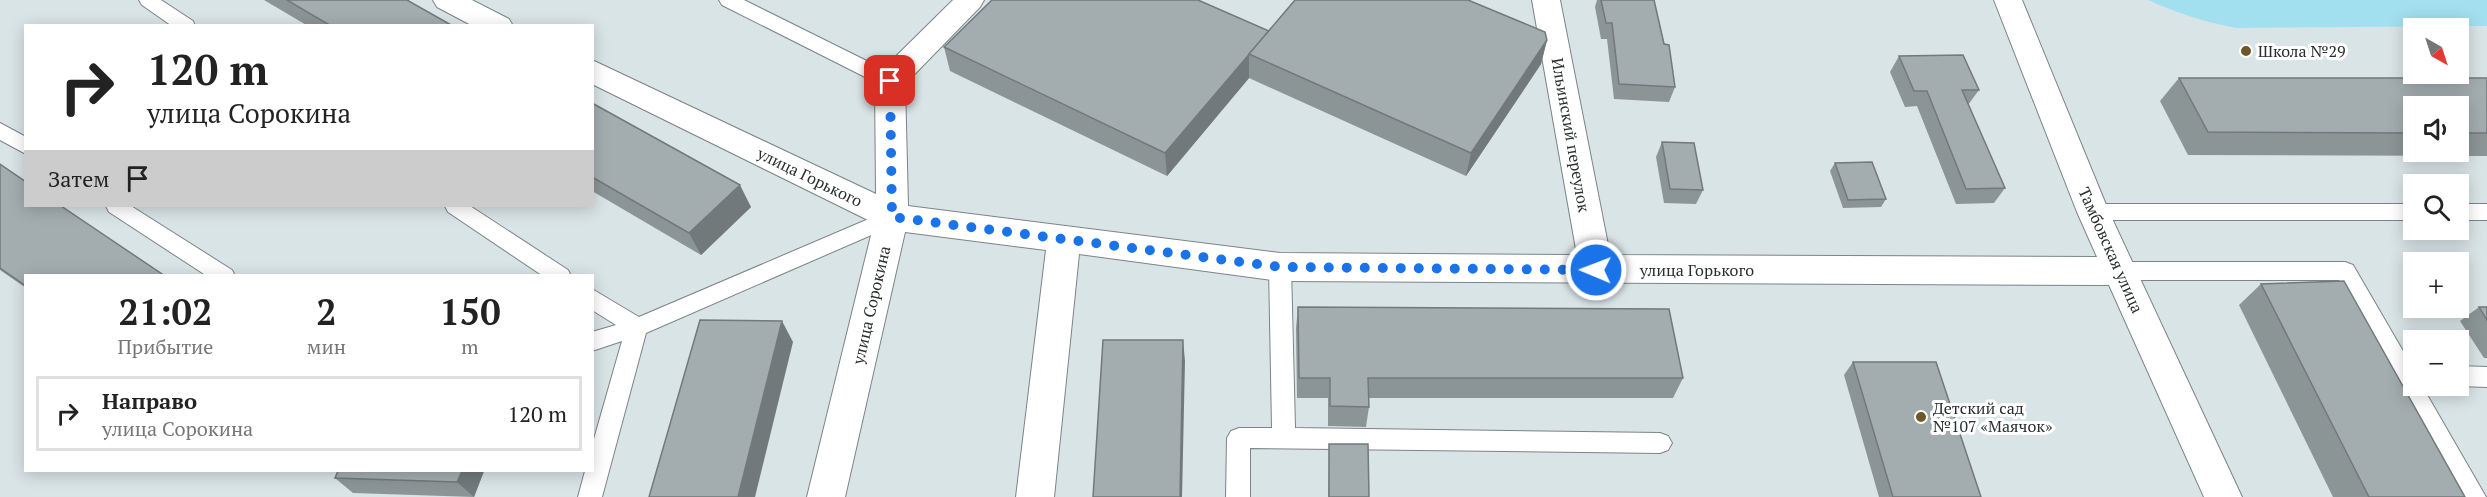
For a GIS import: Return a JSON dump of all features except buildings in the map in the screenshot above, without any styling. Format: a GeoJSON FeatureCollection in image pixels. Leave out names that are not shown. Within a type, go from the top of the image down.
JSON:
{"type":"FeatureCollection","features":[{"type":"Feature","properties":{"kind":"street"},"geometry":{"type":"LineString","coordinates":[[447,0],[495,24]]}},
{"type":"Feature","properties":{"kind":"street"},"geometry":{"type":"LineString","coordinates":[[890,81],[970,0]]}},
{"type":"Feature","properties":{"kind":"street","name":"Ильинский переулок"},"geometry":{"type":"LineString","coordinates":[[1546,0],[1596,270]]}},
{"type":"Feature","properties":{"kind":"street","name":"Тамбовская улица"},"geometry":{"type":"LineString","coordinates":[[2008,0],[2093,212],[2223,497]]}},
{"type":"Feature","properties":{"kind":"street","name":"улица Горького"},"geometry":{"type":"LineString","coordinates":[[594,72],[892,217],[1280,267],[2119,271]]}},
{"type":"Feature","properties":{"kind":"street","name":"улица Сорокина"},"geometry":{"type":"LineString","coordinates":[[826,497],[892,217],[890,81]]}},
{"type":"Feature","properties":{"kind":"street"},"geometry":{"type":"LineString","coordinates":[[1035,497],[1064,239]]}},
{"type":"Feature","properties":{"kind":"lane"},"geometry":{"type":"LineString","coordinates":[[148,0],[183,24]]}},
{"type":"Feature","properties":{"kind":"lane"},"geometry":{"type":"LineString","coordinates":[[728,0],[890,81]]}},
{"type":"Feature","properties":{"kind":"lane"},"geometry":{"type":"LineString","coordinates":[[0,130],[24,146]]}},
{"type":"Feature","properties":{"kind":"lane"},"geometry":{"type":"LineString","coordinates":[[118,207],[221,274]]}},
{"type":"Feature","properties":{"kind":"lane"},"geometry":{"type":"LineString","coordinates":[[456,207],[557,274]]}},
{"type":"Feature","properties":{"kind":"lane"},"geometry":{"type":"LineString","coordinates":[[2093,212],[2403,212]]}},
{"type":"Feature","properties":{"kind":"lane"},"geometry":{"type":"LineString","coordinates":[[2469,212],[2487,212]]}},
{"type":"Feature","properties":{"kind":"lane"},"geometry":{"type":"LineString","coordinates":[[594,341],[637,327],[892,217]]}},
{"type":"Feature","properties":{"kind":"lane"},"geometry":{"type":"LineString","coordinates":[[1280,267],[1284,439]]}},
{"type":"Feature","properties":{"kind":"lane"},"geometry":{"type":"LineString","coordinates":[[2119,271],[2344,271],[2403,365]]}},
{"type":"Feature","properties":{"kind":"lane"},"geometry":{"type":"LineString","coordinates":[[594,299],[637,327]]}},
{"type":"Feature","properties":{"kind":"lane"},"geometry":{"type":"LineString","coordinates":[[590,497],[637,327]]}},
{"type":"Feature","properties":{"kind":"lane"},"geometry":{"type":"LineString","coordinates":[[2469,376],[2487,377]]}},
{"type":"Feature","properties":{"kind":"lane"},"geometry":{"type":"LineString","coordinates":[[2421,396],[2474,497]]}},
{"type":"Feature","properties":{"kind":"lane"},"geometry":{"type":"LineString","coordinates":[[1238,497],[1239,438],[1660,443]]}},
{"type":"Feature","properties":{"kind":"shaded area"},"geometry":{"type":"Polygon","coordinates":[[[2148,0],[2487,0],[2487,26],[2469,26],[2469,18],[2403,18],[2403,27],[2236,28],[2191,17],[2148,0]]]}},
{"type":"Feature","properties":{"kind":"place","name":"Школа №29"},"geometry":{"type":"Point","coordinates":[2246,51]}},
{"type":"Feature","properties":{"kind":"place","name":"Детский сад №107 «Маячок»"},"geometry":{"type":"Point","coordinates":[1921,417]}},
{"type":"Feature","properties":{"kind":"route"},"geometry":{"type":"LineString","coordinates":[[890,81],[892,217],[1280,267],[1596,270]]}}]}
